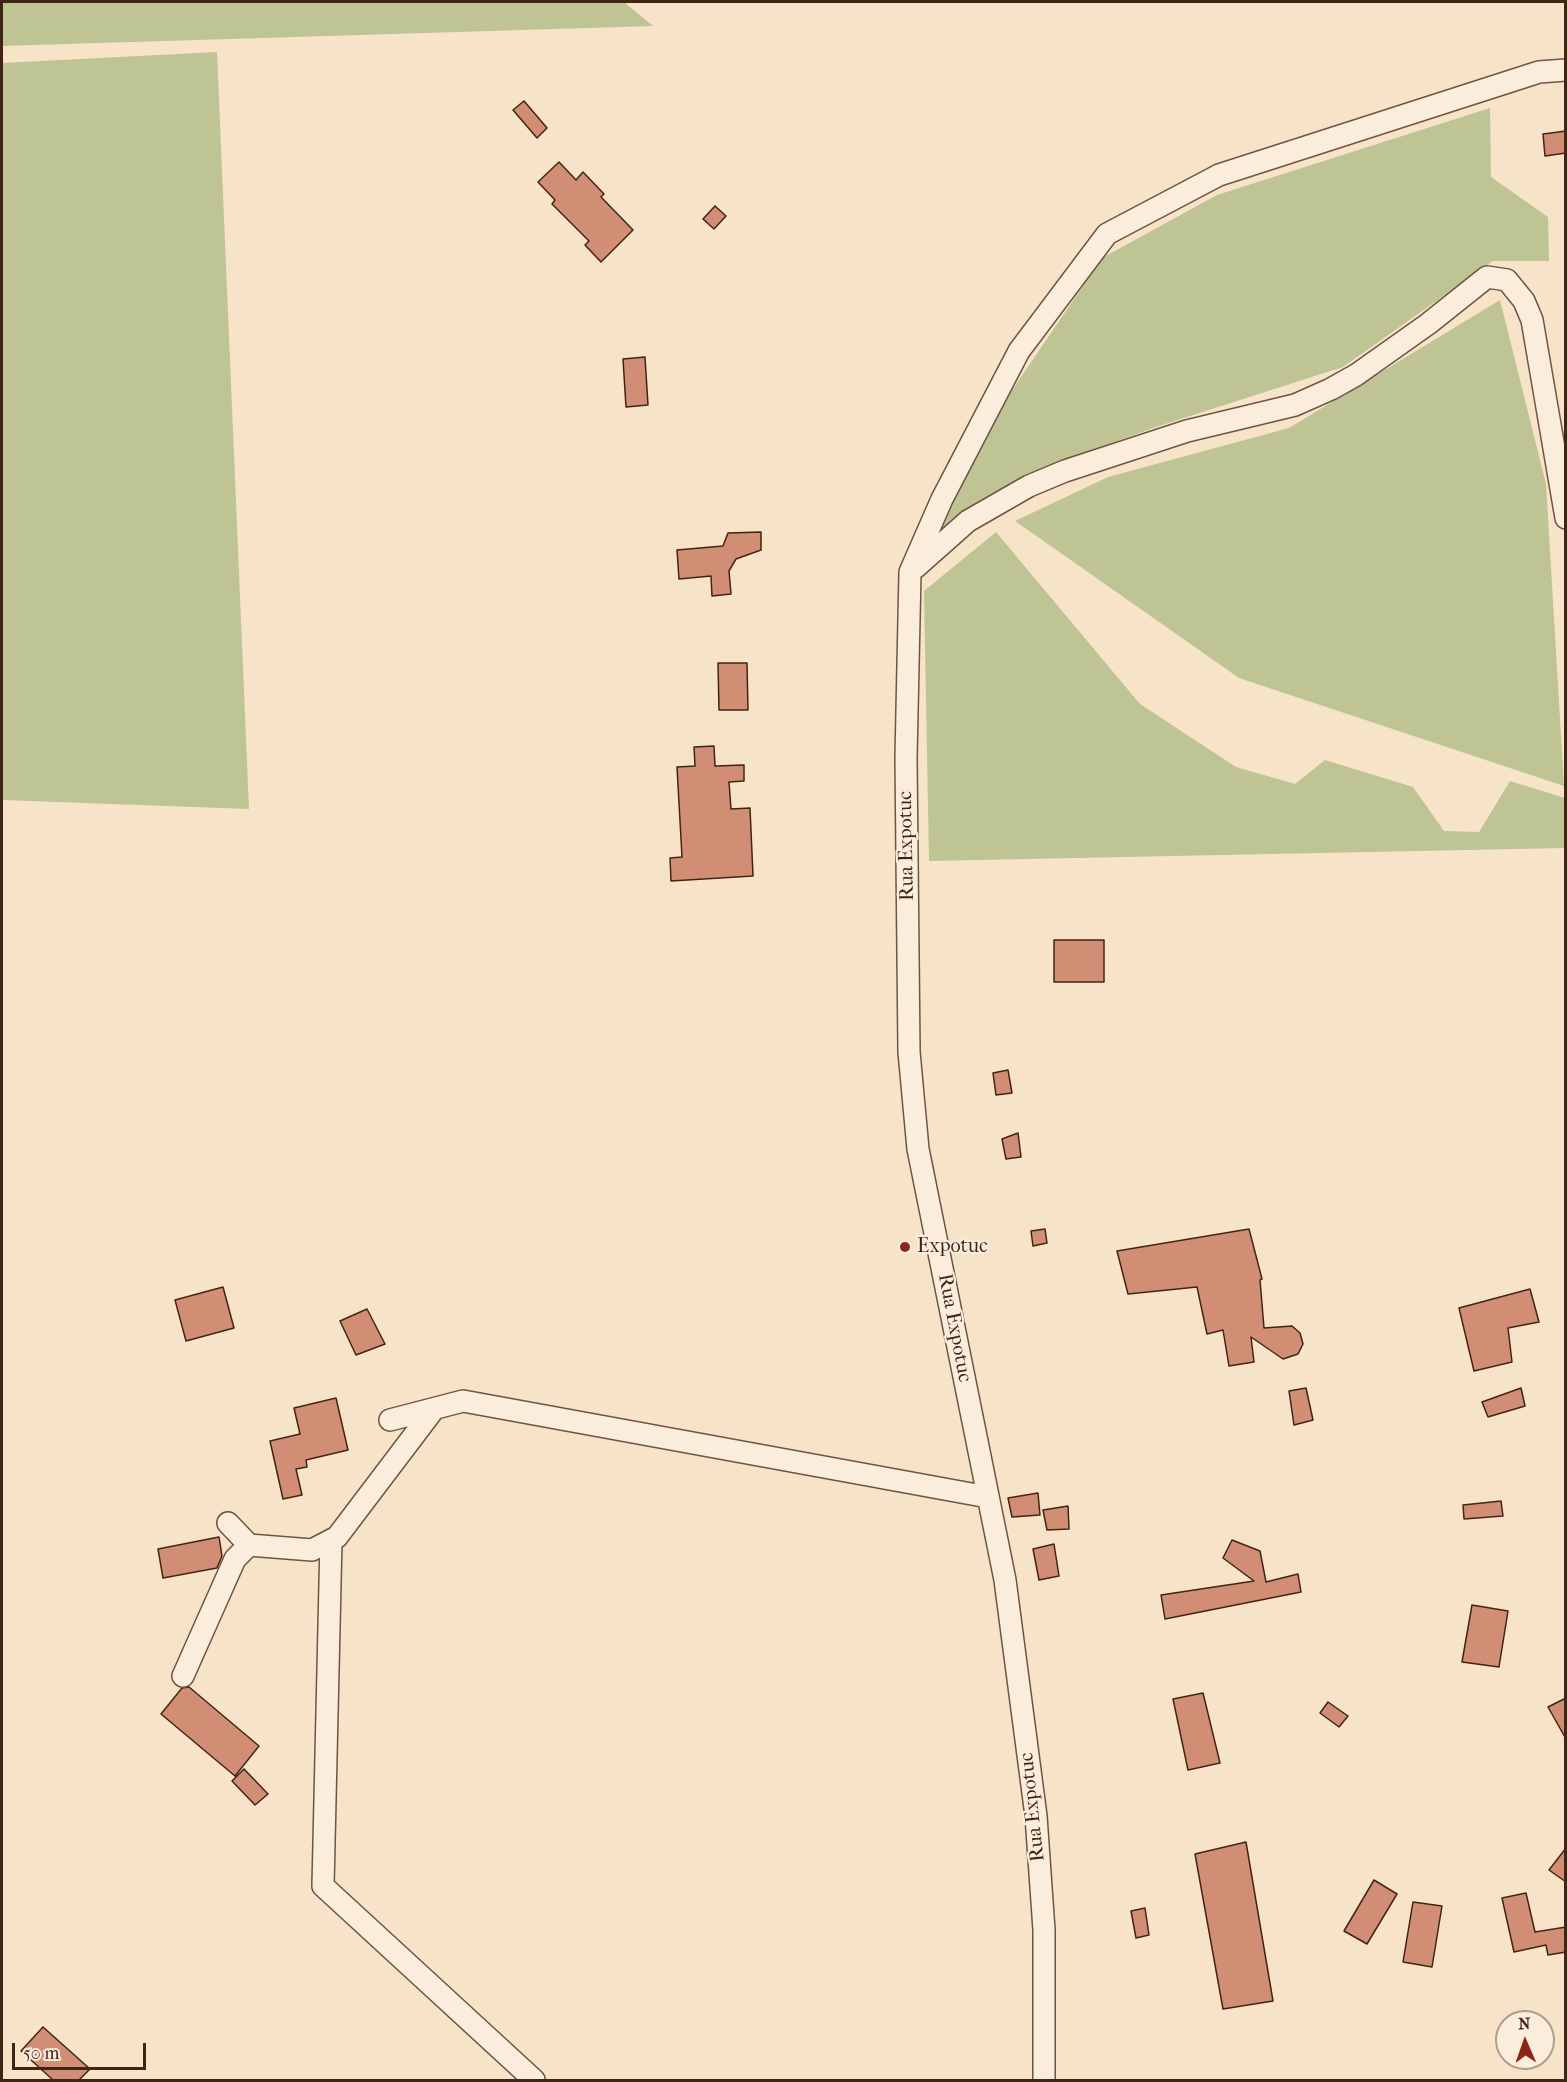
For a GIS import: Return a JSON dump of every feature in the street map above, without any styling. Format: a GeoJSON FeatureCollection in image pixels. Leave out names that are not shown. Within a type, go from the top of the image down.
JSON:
{"type":"FeatureCollection","features":[{"type":"Feature","properties":{"kind":"street"},"geometry":{"type":"LineString","coordinates":[[910,572],[942,499],[1019,351],[1107,234],[1219,175],[1539,72],[1566,70]]}},
{"type":"Feature","properties":{"kind":"street"},"geometry":{"type":"LineString","coordinates":[[910,572],[968,521],[1029,486],[1065,471],[1187,431],[1295,405],[1331,389],[1428,324],[1487,277],[1507,280],[1524,301],[1533,320],[1566,518]]}},
{"type":"Feature","properties":{"kind":"street","name":"Rua Expotuc"},"geometry":{"type":"LineString","coordinates":[[910,572],[906,758],[909,1052],[918,1149],[1005,1580],[1036,1816],[1044,1930],[1044,2080]]}},
{"type":"Feature","properties":{"kind":"street"},"geometry":{"type":"LineString","coordinates":[[390,1420],[462,1401],[988,1497]]}},
{"type":"Feature","properties":{"kind":"street"},"geometry":{"type":"LineString","coordinates":[[228,1523],[249,1545],[312,1550],[337,1537],[434,1409]]}},
{"type":"Feature","properties":{"kind":"street"},"geometry":{"type":"LineString","coordinates":[[331,1540],[323,1886],[534,2080]]}},
{"type":"Feature","properties":{"kind":"street"},"geometry":{"type":"LineString","coordinates":[[183,1676],[235,1559],[249,1545]]}},
{"type":"Feature","properties":{"kind":"green space"},"geometry":{"type":"Polygon","coordinates":[[[2,2],[624,2],[653,26],[2,46],[2,2]]]}},
{"type":"Feature","properties":{"kind":"green space"},"geometry":{"type":"Polygon","coordinates":[[[217,52],[249,809],[2,800],[2,63],[217,52]]]}},
{"type":"Feature","properties":{"kind":"green space"},"geometry":{"type":"Polygon","coordinates":[[[1490,108],[1491,177],[1548,217],[1549,261],[1493,261],[1343,367],[1156,427],[1026,474],[933,536],[991,421],[1102,258],[1217,195],[1490,108]]]}},
{"type":"Feature","properties":{"kind":"green space"},"geometry":{"type":"Polygon","coordinates":[[[1500,300],[1546,484],[1564,786],[1239,678],[1015,521],[1108,477],[1289,428],[1500,300]]]}},
{"type":"Feature","properties":{"kind":"green space"},"geometry":{"type":"Polygon","coordinates":[[[996,532],[1140,704],[1236,767],[1295,784],[1325,760],[1413,787],[1444,831],[1479,832],[1510,781],[1565,798],[1565,848],[929,861],[924,591],[996,532]]]}},
{"type":"Feature","properties":{"kind":"building"},"geometry":{"type":"Polygon","coordinates":[[[524,101],[547,128],[537,138],[513,110],[524,101]]]}},
{"type":"Feature","properties":{"kind":"building"},"geometry":{"type":"Polygon","coordinates":[[[1566,131],[1566,153],[1545,156],[1543,134],[1566,131]]]}},
{"type":"Feature","properties":{"kind":"building"},"geometry":{"type":"Polygon","coordinates":[[[559,162],[576,180],[583,172],[604,194],[601,197],[633,230],[601,262],[585,245],[589,241],[552,204],[555,200],[538,182],[559,162]]]}},
{"type":"Feature","properties":{"kind":"building"},"geometry":{"type":"Polygon","coordinates":[[[715,206],[726,216],[714,229],[703,219],[715,206]]]}},
{"type":"Feature","properties":{"kind":"building"},"geometry":{"type":"Polygon","coordinates":[[[645,357],[648,405],[626,407],[623,359],[645,357]]]}},
{"type":"Feature","properties":{"kind":"building"},"geometry":{"type":"Polygon","coordinates":[[[761,532],[761,550],[736,559],[729,571],[731,594],[712,596],[711,576],[679,579],[677,550],[723,546],[728,533],[761,532]]]}},
{"type":"Feature","properties":{"kind":"building"},"geometry":{"type":"Polygon","coordinates":[[[718,663],[747,663],[748,710],[719,710],[718,663]]]}},
{"type":"Feature","properties":{"kind":"building"},"geometry":{"type":"Polygon","coordinates":[[[714,746],[715,766],[744,765],[744,781],[729,782],[731,809],[750,808],[753,876],[671,881],[670,858],[682,857],[677,767],[695,766],[694,747],[714,746]]]}},
{"type":"Feature","properties":{"kind":"building"},"geometry":{"type":"Polygon","coordinates":[[[1054,940],[1104,940],[1104,982],[1054,982],[1054,940]]]}},
{"type":"Feature","properties":{"kind":"building"},"geometry":{"type":"Polygon","coordinates":[[[1008,1070],[1012,1093],[996,1095],[993,1073],[1008,1070]]]}},
{"type":"Feature","properties":{"kind":"building"},"geometry":{"type":"Polygon","coordinates":[[[1018,1133],[1021,1157],[1006,1159],[1002,1139],[1018,1133]]]}},
{"type":"Feature","properties":{"kind":"building"},"geometry":{"type":"Polygon","coordinates":[[[1045,1229],[1047,1243],[1033,1246],[1031,1231],[1045,1229]]]}},
{"type":"Feature","properties":{"kind":"building"},"geometry":{"type":"Polygon","coordinates":[[[1249,1229],[1262,1279],[1260,1280],[1264,1328],[1292,1326],[1300,1333],[1303,1344],[1298,1354],[1283,1359],[1251,1337],[1254,1362],[1229,1366],[1223,1330],[1207,1334],[1197,1287],[1128,1294],[1117,1251],[1249,1229]]]}},
{"type":"Feature","properties":{"kind":"building"},"geometry":{"type":"Polygon","coordinates":[[[223,1287],[234,1328],[186,1341],[175,1300],[223,1287]]]}},
{"type":"Feature","properties":{"kind":"building"},"geometry":{"type":"Polygon","coordinates":[[[1530,1289],[1539,1322],[1508,1328],[1512,1362],[1474,1371],[1459,1308],[1530,1289]]]}},
{"type":"Feature","properties":{"kind":"building"},"geometry":{"type":"Polygon","coordinates":[[[367,1309],[385,1344],[356,1355],[340,1321],[367,1309]]]}},
{"type":"Feature","properties":{"kind":"building"},"geometry":{"type":"Polygon","coordinates":[[[1306,1388],[1313,1420],[1294,1425],[1289,1391],[1306,1388]]]}},
{"type":"Feature","properties":{"kind":"building"},"geometry":{"type":"Polygon","coordinates":[[[1521,1388],[1525,1406],[1488,1417],[1482,1402],[1521,1388]]]}},
{"type":"Feature","properties":{"kind":"building"},"geometry":{"type":"Polygon","coordinates":[[[336,1398],[348,1450],[306,1460],[307,1467],[296,1469],[302,1495],[283,1499],[270,1441],[300,1434],[294,1408],[336,1398]]]}},
{"type":"Feature","properties":{"kind":"building"},"geometry":{"type":"Polygon","coordinates":[[[1038,1493],[1040,1515],[1012,1517],[1008,1498],[1038,1493]]]}},
{"type":"Feature","properties":{"kind":"building"},"geometry":{"type":"Polygon","coordinates":[[[1501,1501],[1503,1516],[1464,1519],[1463,1505],[1501,1501]]]}},
{"type":"Feature","properties":{"kind":"building"},"geometry":{"type":"Polygon","coordinates":[[[1068,1506],[1069,1529],[1047,1530],[1043,1510],[1068,1506]]]}},
{"type":"Feature","properties":{"kind":"building"},"geometry":{"type":"Polygon","coordinates":[[[219,1537],[222,1556],[217,1568],[163,1578],[158,1549],[219,1537]]]}},
{"type":"Feature","properties":{"kind":"building"},"geometry":{"type":"Polygon","coordinates":[[[1232,1540],[1260,1551],[1266,1582],[1298,1574],[1301,1592],[1165,1619],[1161,1595],[1254,1581],[1223,1558],[1232,1540]]]}},
{"type":"Feature","properties":{"kind":"building"},"geometry":{"type":"Polygon","coordinates":[[[1054,1544],[1059,1576],[1039,1580],[1033,1549],[1054,1544]]]}},
{"type":"Feature","properties":{"kind":"building"},"geometry":{"type":"Polygon","coordinates":[[[1472,1605],[1508,1611],[1499,1667],[1462,1662],[1472,1605]]]}},
{"type":"Feature","properties":{"kind":"building"},"geometry":{"type":"Polygon","coordinates":[[[189,1687],[259,1746],[235,1776],[161,1714],[182,1688],[189,1687]]]}},
{"type":"Feature","properties":{"kind":"building"},"geometry":{"type":"Polygon","coordinates":[[[1203,1693],[1220,1763],[1188,1770],[1173,1699],[1203,1693]]]}},
{"type":"Feature","properties":{"kind":"building"},"geometry":{"type":"Polygon","coordinates":[[[1566,1698],[1566,1739],[1548,1707],[1566,1698]]]}},
{"type":"Feature","properties":{"kind":"building"},"geometry":{"type":"Polygon","coordinates":[[[1328,1702],[1348,1716],[1339,1727],[1320,1713],[1328,1702]]]}},
{"type":"Feature","properties":{"kind":"building"},"geometry":{"type":"Polygon","coordinates":[[[244,1769],[268,1794],[255,1805],[232,1781],[244,1769]]]}},
{"type":"Feature","properties":{"kind":"building"},"geometry":{"type":"Polygon","coordinates":[[[1246,1842],[1273,2001],[1223,2009],[1195,1854],[1246,1842]]]}},
{"type":"Feature","properties":{"kind":"building"},"geometry":{"type":"Polygon","coordinates":[[[1566,1848],[1566,1882],[1549,1870],[1566,1848]]]}},
{"type":"Feature","properties":{"kind":"building"},"geometry":{"type":"Polygon","coordinates":[[[1374,1880],[1397,1894],[1367,1944],[1344,1931],[1374,1880]]]}},
{"type":"Feature","properties":{"kind":"building"},"geometry":{"type":"Polygon","coordinates":[[[1526,1893],[1535,1932],[1566,1927],[1566,1952],[1548,1955],[1546,1945],[1514,1952],[1502,1898],[1526,1893]]]}},
{"type":"Feature","properties":{"kind":"building"},"geometry":{"type":"Polygon","coordinates":[[[1413,1902],[1442,1906],[1432,1967],[1403,1962],[1413,1902]]]}},
{"type":"Feature","properties":{"kind":"building"},"geometry":{"type":"Polygon","coordinates":[[[1145,1908],[1149,1935],[1136,1938],[1131,1911],[1145,1908]]]}},
{"type":"Feature","properties":{"kind":"building"},"geometry":{"type":"Polygon","coordinates":[[[43,2027],[90,2069],[79,2080],[53,2080],[21,2051],[43,2027]]]}},
{"type":"Feature","properties":{"kind":"place","name":"Expotuc"},"geometry":{"type":"Point","coordinates":[905,1247]}}]}
